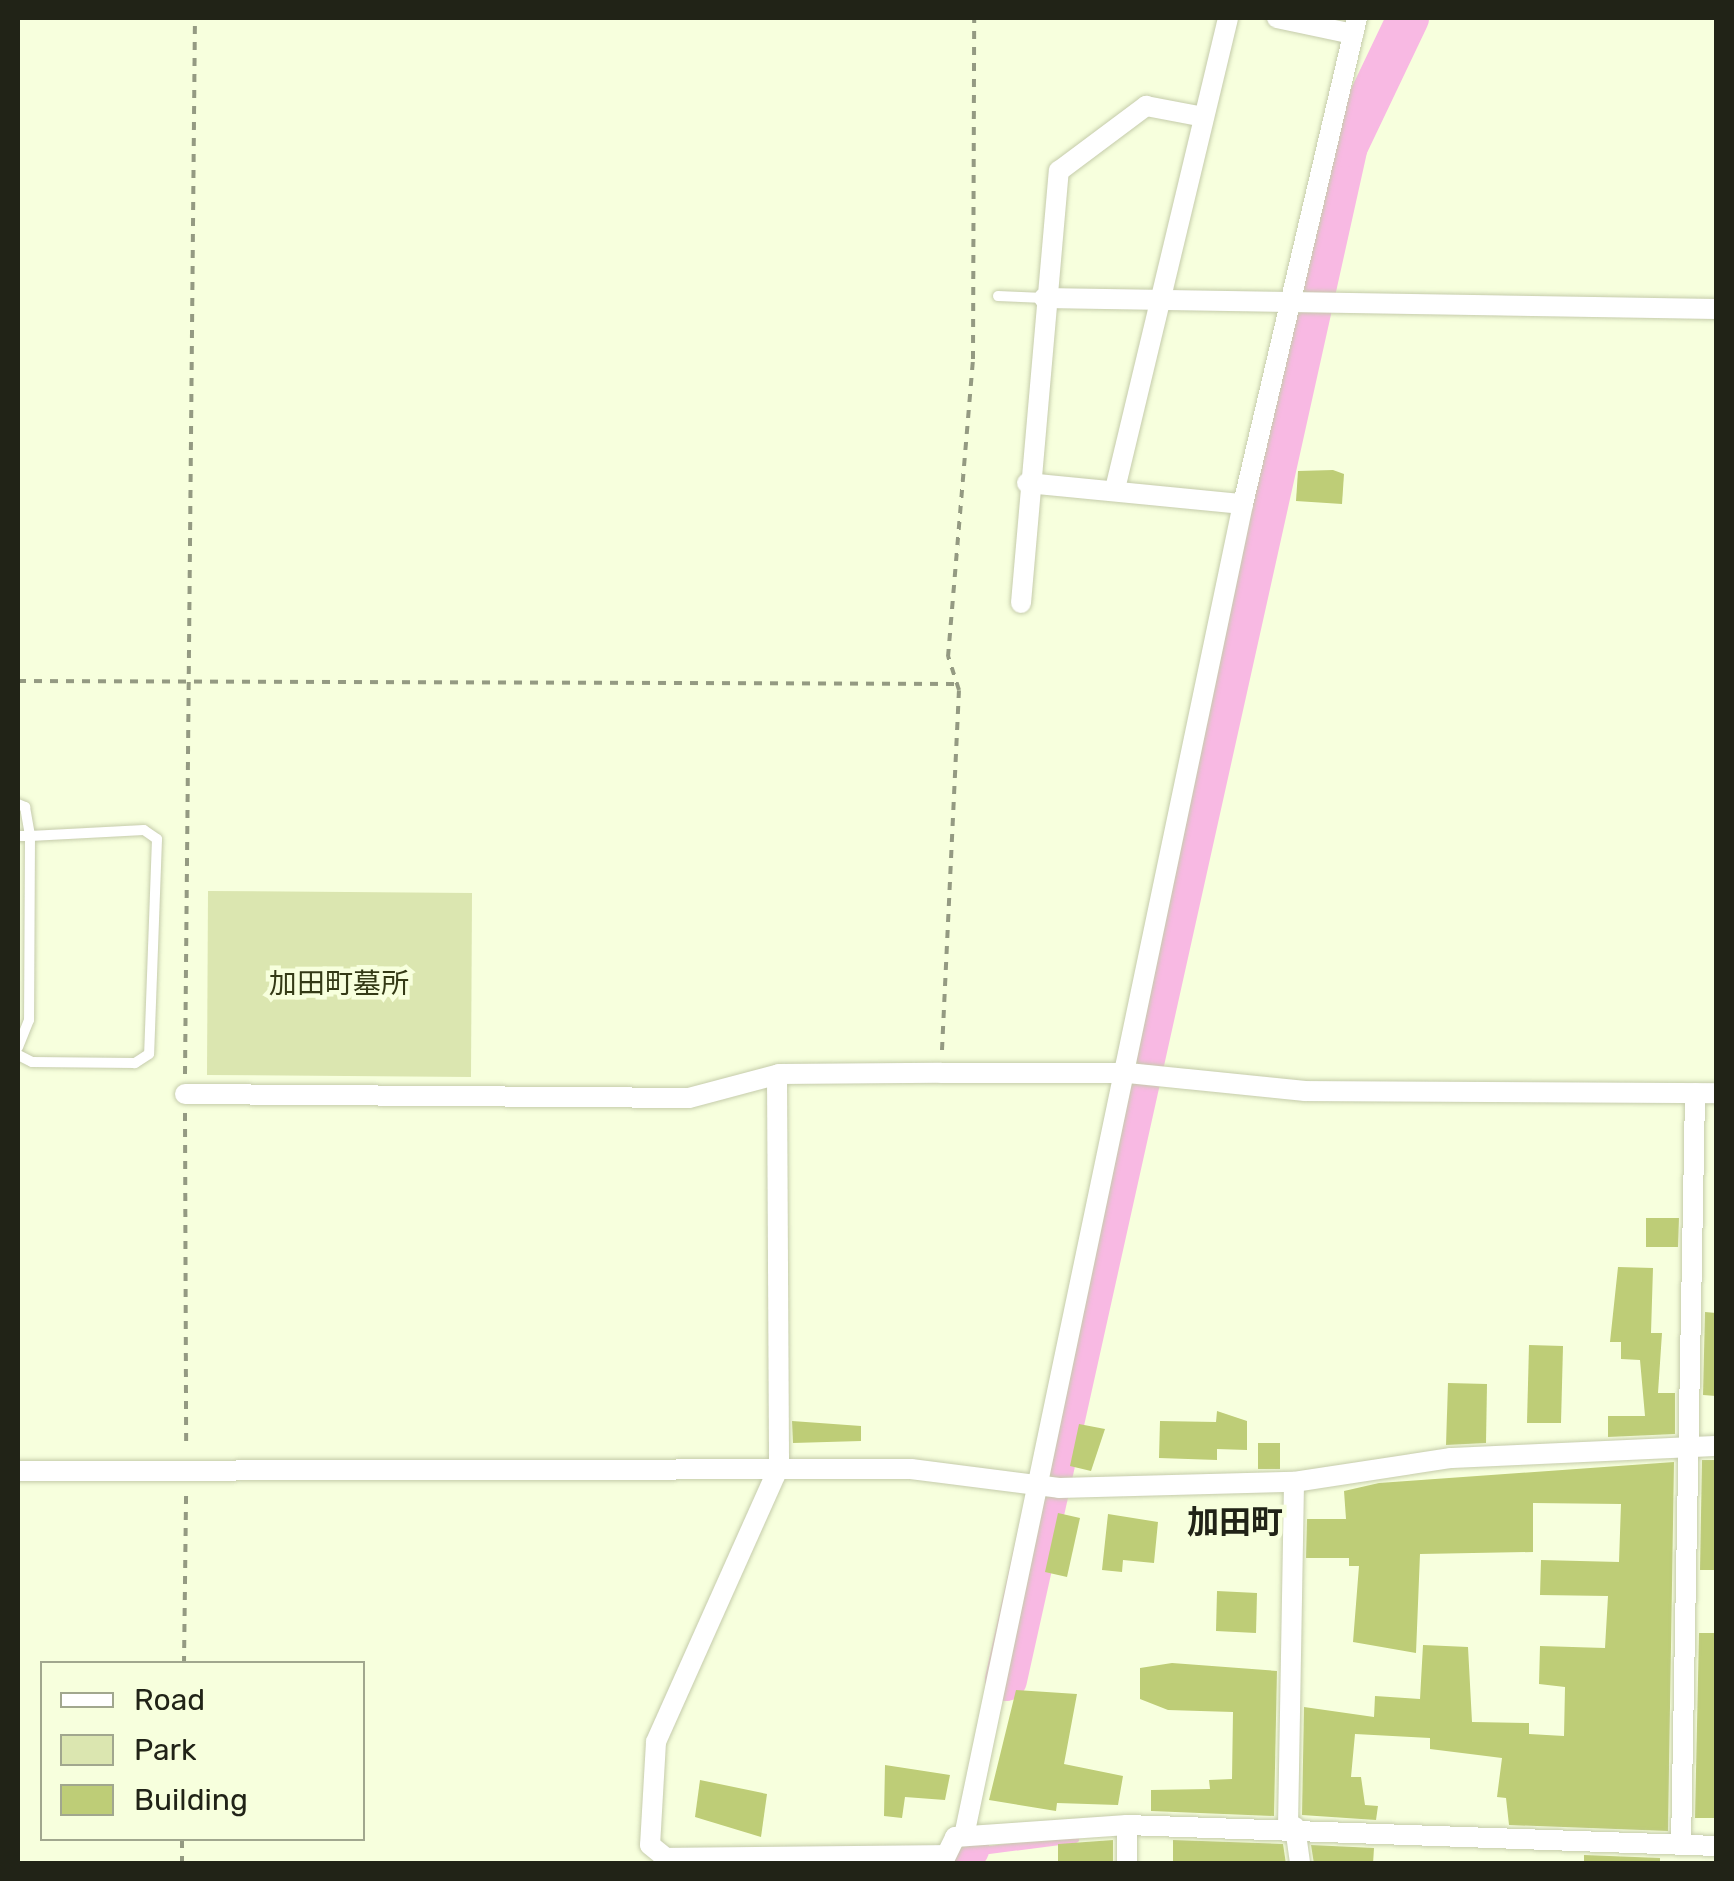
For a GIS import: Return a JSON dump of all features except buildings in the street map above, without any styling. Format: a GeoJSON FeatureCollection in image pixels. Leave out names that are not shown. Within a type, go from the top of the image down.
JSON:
{"type":"FeatureCollection","features":[{"type":"Feature","properties":{"kind":"street"},"geometry":{"type":"LineString","coordinates":[[1115,489],[1164,300],[1228,18]]}},
{"type":"Feature","properties":{"kind":"street"},"geometry":{"type":"LineString","coordinates":[[777,1075],[778,1469],[656,1742],[650,1845],[666,1858],[943,1859],[964,1836],[1137,1075],[1243,504],[1306,306],[1355,26],[1276,18]]}},
{"type":"Feature","properties":{"kind":"street"},"geometry":{"type":"LineString","coordinates":[[1021,603],[1026,483],[1059,171],[1146,106],[1204,117]]}},
{"type":"Feature","properties":{"kind":"street"},"geometry":{"type":"LineString","coordinates":[[1044,298],[1306,306],[1716,308]]}},
{"type":"Feature","properties":{"kind":"street"},"geometry":{"type":"LineString","coordinates":[[1026,483],[1243,504]]}},
{"type":"Feature","properties":{"kind":"street"},"geometry":{"type":"LineString","coordinates":[[185,1094],[689,1098],[777,1075],[941,1073],[1137,1075],[1305,1090],[1706,1093],[1687,1448],[1699,1850],[1292,1827],[1127,1825],[964,1836]]}},
{"type":"Feature","properties":{"kind":"street"},"geometry":{"type":"LineString","coordinates":[[18,1471],[911,1470],[1045,1487],[1294,1482],[1452,1458],[1716,1446]]}},
{"type":"Feature","properties":{"kind":"street"},"geometry":{"type":"LineString","coordinates":[[1294,1482],[1292,1827],[1300,1864]]}},
{"type":"Feature","properties":{"kind":"street"},"geometry":{"type":"LineString","coordinates":[[1127,1825],[1127,1864]]}},
{"type":"Feature","properties":{"kind":"lane"},"geometry":{"type":"LineString","coordinates":[[998,296],[1044,298]]}},
{"type":"Feature","properties":{"kind":"lane"},"geometry":{"type":"LineString","coordinates":[[18,804],[25,807],[23,931],[29,1020],[18,1046]]}},
{"type":"Feature","properties":{"kind":"lane"},"geometry":{"type":"LineString","coordinates":[[18,1055],[135,1063],[153,1044],[157,839],[144,830],[24,836]]}},
{"type":"Feature","properties":{"kind":"path"},"geometry":{"type":"LineString","coordinates":[[184,1661],[195,18]]}},
{"type":"Feature","properties":{"kind":"path"},"geometry":{"type":"LineString","coordinates":[[941,1073],[957,684],[948,657],[973,358],[974,18]]}},
{"type":"Feature","properties":{"kind":"path"},"geometry":{"type":"LineString","coordinates":[[18,681],[957,684]]}},
{"type":"Feature","properties":{"kind":"green space","name":"加田町墓所"},"geometry":{"type":"Polygon","coordinates":[[[208,891],[472,893],[471,1077],[207,1075],[208,891]]]}},
{"type":"Feature","properties":{"kind":"waterway"},"geometry":{"type":"LineString","coordinates":[[1006,1680],[1347,146],[1408,18]]}},
{"type":"Feature","properties":{"kind":"waterway"},"geometry":{"type":"LineString","coordinates":[[966,1853],[1075,1839]]}},
{"type":"Feature","properties":{"kind":"waterway"},"geometry":{"type":"LineString","coordinates":[[952,1862],[968,1849]]}},
{"type":"Feature","properties":{"kind":"district","name":"加田町"},"geometry":{"type":"Point","coordinates":[1235,1522]}}]}
